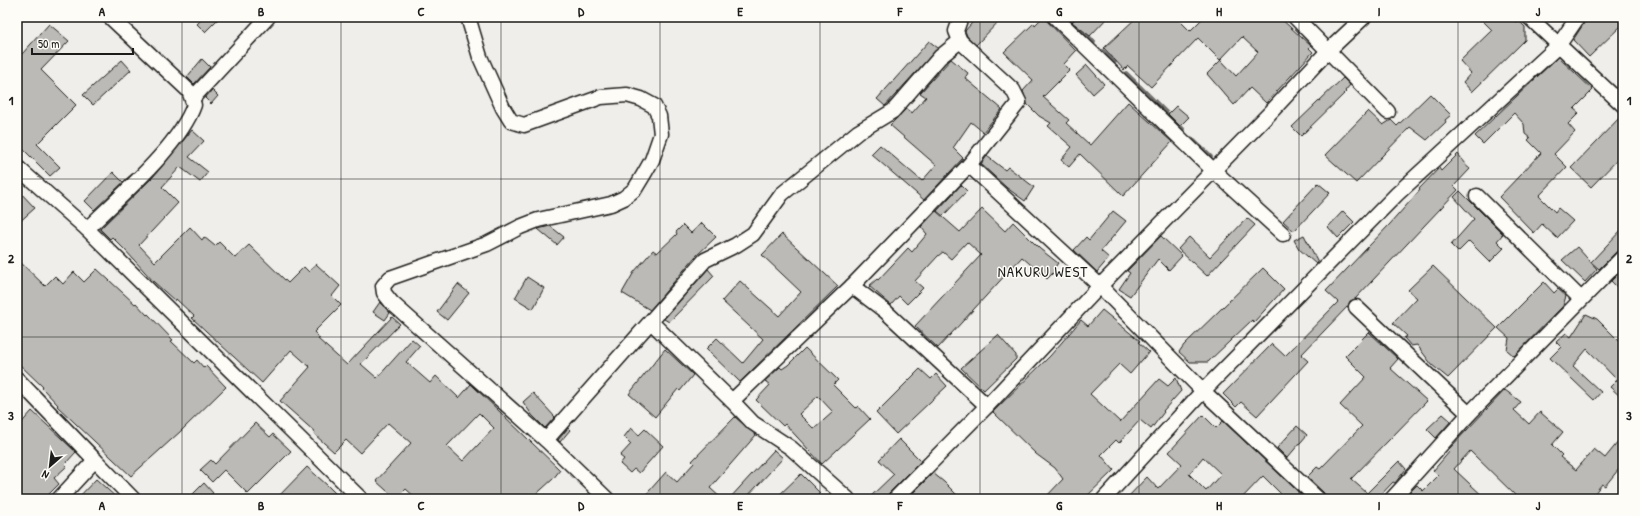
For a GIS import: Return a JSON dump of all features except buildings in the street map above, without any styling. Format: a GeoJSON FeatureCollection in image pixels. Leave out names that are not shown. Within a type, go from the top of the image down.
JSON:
{"type":"FeatureCollection","features":[{"type":"Feature","properties":{"kind":"street"},"geometry":{"type":"LineString","coordinates":[[87,229],[139,178],[176,138],[192,112],[194,105],[189,91],[110,17]]}},
{"type":"Feature","properties":{"kind":"street"},"geometry":{"type":"LineString","coordinates":[[192,99],[268,17]]}},
{"type":"Feature","properties":{"kind":"street"},"geometry":{"type":"LineString","coordinates":[[468,17],[480,57],[503,108],[511,121],[524,125],[601,97],[622,94],[641,99],[654,106],[659,116],[661,134],[652,160],[635,189],[624,198],[611,204],[538,220],[520,227],[487,244],[390,278],[383,286],[384,293],[392,303],[546,440],[607,499]]}},
{"type":"Feature","properties":{"kind":"street"},"geometry":{"type":"LineString","coordinates":[[732,401],[852,286],[969,165],[1019,102],[1013,90],[960,41],[956,31],[961,17]]}},
{"type":"Feature","properties":{"kind":"street"},"geometry":{"type":"LineString","coordinates":[[1055,17],[1213,170],[1283,234]]}},
{"type":"Feature","properties":{"kind":"street"},"geometry":{"type":"LineString","coordinates":[[1295,17],[1329,50],[1388,112]]}},
{"type":"Feature","properties":{"kind":"street"},"geometry":{"type":"LineString","coordinates":[[895,499],[988,406],[1100,286],[1329,50],[1364,17]]}},
{"type":"Feature","properties":{"kind":"street"},"geometry":{"type":"LineString","coordinates":[[1529,17],[1558,46],[1623,105]]}},
{"type":"Feature","properties":{"kind":"street"},"geometry":{"type":"LineString","coordinates":[[1111,497],[1204,391],[1397,194],[1558,46],[1578,17]]}},
{"type":"Feature","properties":{"kind":"street"},"geometry":{"type":"LineString","coordinates":[[546,440],[705,260],[736,245],[753,234],[782,194],[858,132],[893,111],[940,57],[960,41]]}},
{"type":"Feature","properties":{"kind":"street"},"geometry":{"type":"LineString","coordinates":[[969,165],[1100,286],[1204,391],[1318,499]]}},
{"type":"Feature","properties":{"kind":"street"},"geometry":{"type":"LineString","coordinates":[[17,167],[87,229],[362,499]]}},
{"type":"Feature","properties":{"kind":"street"},"geometry":{"type":"LineString","coordinates":[[1477,196],[1581,299]]}},
{"type":"Feature","properties":{"kind":"street"},"geometry":{"type":"LineString","coordinates":[[1392,499],[1469,414],[1623,257]]}},
{"type":"Feature","properties":{"kind":"street"},"geometry":{"type":"LineString","coordinates":[[852,286],[885,310],[988,406]]}},
{"type":"Feature","properties":{"kind":"street"},"geometry":{"type":"LineString","coordinates":[[1356,307],[1469,414]]}},
{"type":"Feature","properties":{"kind":"street"},"geometry":{"type":"LineString","coordinates":[[651,322],[754,423],[791,448],[848,499]]}},
{"type":"Feature","properties":{"kind":"street"},"geometry":{"type":"LineString","coordinates":[[17,379],[133,499]]}},
{"type":"Feature","properties":{"kind":"street"},"geometry":{"type":"LineString","coordinates":[[59,499],[96,460]]}},
{"type":"Feature","properties":{"kind":"waterway"},"geometry":{"type":"LineString","coordinates":[[1069,17],[1094,42]]}},
{"type":"Feature","properties":{"kind":"waterway"},"geometry":{"type":"LineString","coordinates":[[1103,51],[1115,62]]}},
{"type":"Feature","properties":{"kind":"waterway"},"geometry":{"type":"LineString","coordinates":[[1126,73],[1183,129]]}},
{"type":"Feature","properties":{"kind":"waterway"},"geometry":{"type":"LineString","coordinates":[[1191,138],[1211,157]]}},
{"type":"Feature","properties":{"kind":"waterway"},"geometry":{"type":"LineString","coordinates":[[1615,499],[1623,490]]}},
{"type":"Feature","properties":{"kind":"district","name":"NAKURU WEST"},"geometry":{"type":"Point","coordinates":[1043,272]}}]}
